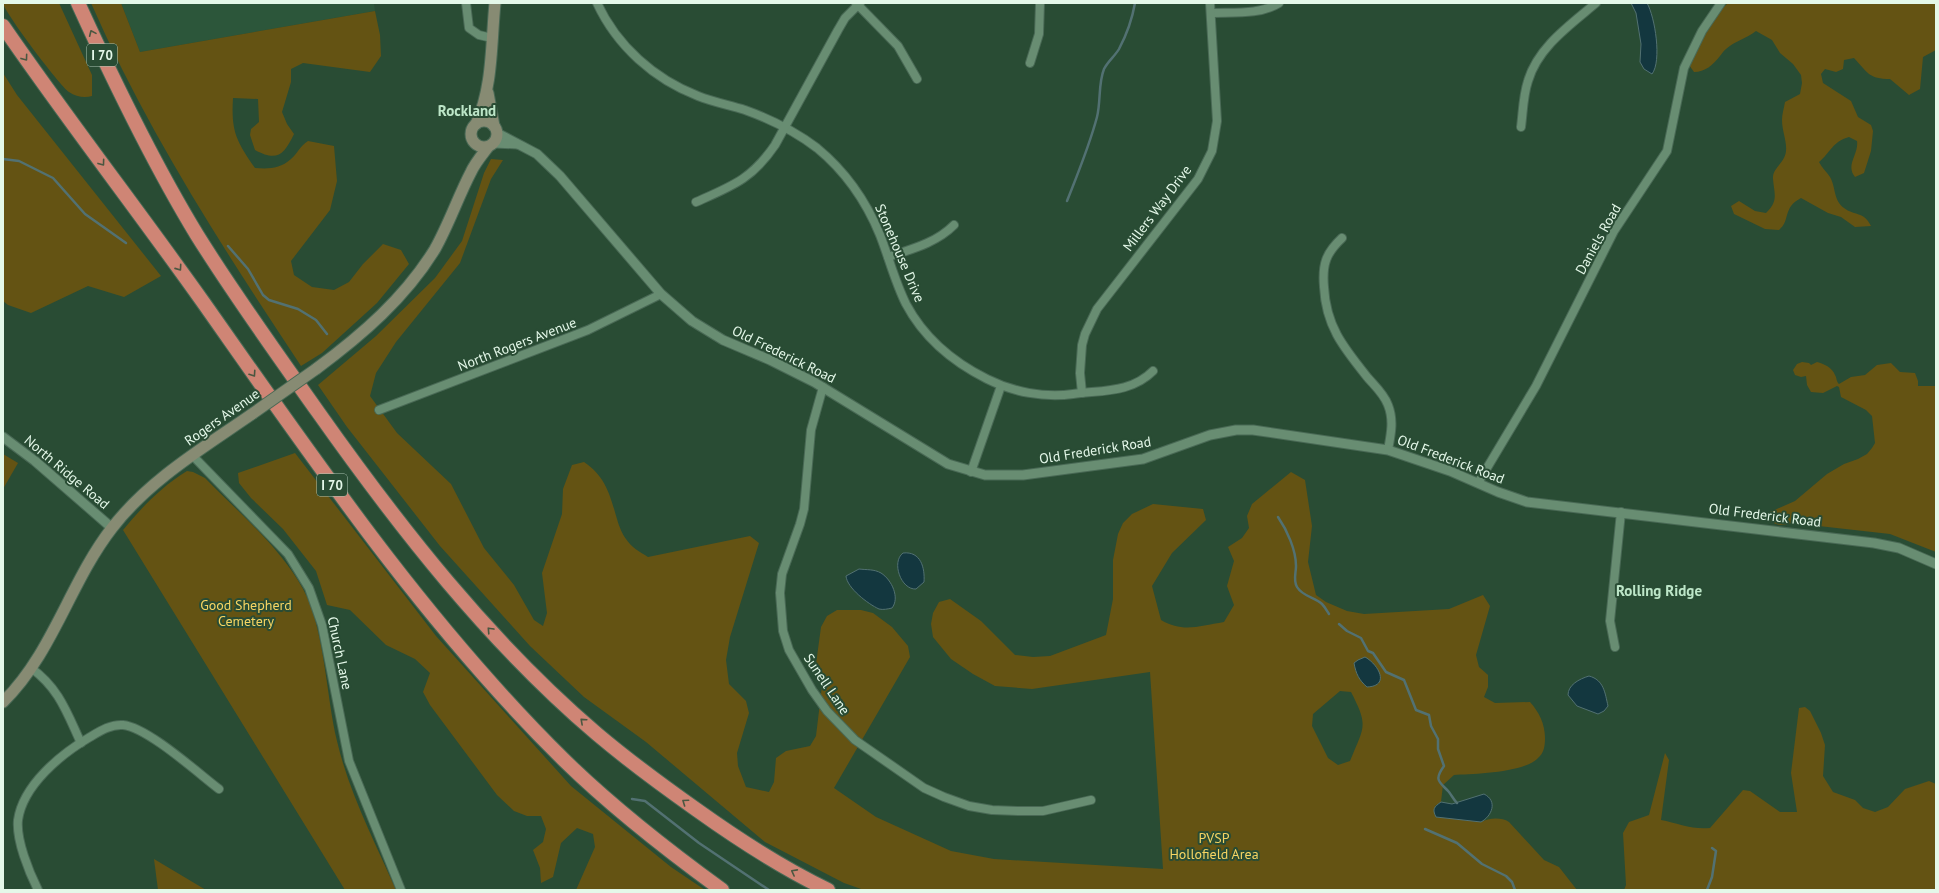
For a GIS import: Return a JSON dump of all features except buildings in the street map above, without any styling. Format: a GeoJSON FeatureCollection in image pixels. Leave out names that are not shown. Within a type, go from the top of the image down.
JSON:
{"type":"FeatureCollection","features":[{"type":"Feature","properties":{"kind":"highway","name":"I 70"},"geometry":{"type":"LineString","coordinates":[[78,3],[120,94],[196,233],[264,337],[369,482],[439,572],[517,659],[598,735],[726,831],[769,858],[828,890]]}},
{"type":"Feature","properties":{"kind":"highway","name":"I 70"},"geometry":{"type":"LineString","coordinates":[[3,26],[169,254],[304,447],[378,545],[450,636],[528,723],[566,762],[646,832],[722,890]]}},
{"type":"Feature","properties":{"kind":"main road"},"geometry":{"type":"LineString","coordinates":[[494,137],[481,147],[473,141],[471,131],[482,111],[488,89],[495,3]]}},
{"type":"Feature","properties":{"kind":"main road"},"geometry":{"type":"LineString","coordinates":[[488,89],[494,137]]}},
{"type":"Feature","properties":{"kind":"main road"},"geometry":{"type":"LineString","coordinates":[[476,124],[486,121],[494,137]]}},
{"type":"Feature","properties":{"kind":"main road","name":"Rogers Avenue"},"geometry":{"type":"LineString","coordinates":[[3,702],[31,668],[48,641],[96,553],[112,528],[144,494],[161,479],[316,370],[366,331],[405,290],[435,249],[451,218],[471,171],[494,137]]}},
{"type":"Feature","properties":{"kind":"main road","name":"Rogers Avenue"},"geometry":{"type":"LineString","coordinates":[[471,171],[473,141]]}},
{"type":"Feature","properties":{"kind":"street"},"geometry":{"type":"LineString","coordinates":[[466,3],[469,28],[472,32],[492,38]]}},
{"type":"Feature","properties":{"kind":"street","name":"Stonehouse Drive"},"geometry":{"type":"LineString","coordinates":[[597,3],[620,41],[647,67],[665,80],[698,96],[761,116],[785,128],[815,147],[849,182],[872,217],[906,305],[932,340],[958,362],[1001,386],[1024,392],[1045,395],[1066,395],[1116,389],[1136,384],[1153,371]]}},
{"type":"Feature","properties":{"kind":"street"},"geometry":{"type":"LineString","coordinates":[[1030,63],[1039,34],[1040,3]]}},
{"type":"Feature","properties":{"kind":"street","name":"Millers Way Drive"},"geometry":{"type":"LineString","coordinates":[[1082,393],[1080,373],[1082,346],[1093,315],[1105,297],[1198,178],[1212,151],[1217,121],[1210,3]]}},
{"type":"Feature","properties":{"kind":"street"},"geometry":{"type":"LineString","coordinates":[[1211,13],[1260,11],[1272,8],[1279,3]]}},
{"type":"Feature","properties":{"kind":"street"},"geometry":{"type":"LineString","coordinates":[[1521,127],[1524,97],[1533,67],[1549,44],[1596,3]]}},
{"type":"Feature","properties":{"kind":"street","name":"Daniels Road"},"geometry":{"type":"LineString","coordinates":[[1478,483],[1536,386],[1614,231],[1667,151],[1684,68],[1702,31],[1721,3]]}},
{"type":"Feature","properties":{"kind":"street"},"geometry":{"type":"LineString","coordinates":[[696,202],[737,184],[747,177],[767,158],[838,30],[857,4],[898,46],[917,79]]}},
{"type":"Feature","properties":{"kind":"street","name":"Old Frederick Road"},"geometry":{"type":"LineString","coordinates":[[494,137],[519,144],[537,154],[560,176],[661,294],[678,310],[706,331],[793,371],[823,387],[948,464],[971,472],[999,476],[1023,475],[1121,463],[1162,454],[1210,435],[1236,430],[1274,432],[1388,450],[1418,458],[1498,492],[1527,502],[1885,544],[1915,554],[1936,564]]}},
{"type":"Feature","properties":{"kind":"street"},"geometry":{"type":"LineString","coordinates":[[888,257],[934,241],[945,234],[954,225]]}},
{"type":"Feature","properties":{"kind":"street"},"geometry":{"type":"LineString","coordinates":[[1342,238],[1330,250],[1326,257],[1324,284],[1327,312],[1340,342],[1387,403],[1392,419],[1388,450]]}},
{"type":"Feature","properties":{"kind":"street","name":"North Rogers Avenue"},"geometry":{"type":"LineString","coordinates":[[379,410],[588,330],[661,294]]}},
{"type":"Feature","properties":{"kind":"street"},"geometry":{"type":"LineString","coordinates":[[971,472],[1001,386]]}},
{"type":"Feature","properties":{"kind":"street","name":"Sunell Lane"},"geometry":{"type":"LineString","coordinates":[[823,387],[811,430],[804,509],[782,574],[780,593],[783,631],[787,644],[800,672],[827,711],[855,740],[924,788],[944,797],[969,806],[992,810],[1012,811],[1043,811],[1091,800]]}},
{"type":"Feature","properties":{"kind":"street","name":"North Ridge Road"},"geometry":{"type":"LineString","coordinates":[[3,437],[35,461],[112,528]]}},
{"type":"Feature","properties":{"kind":"street","name":"Church Lane"},"geometry":{"type":"LineString","coordinates":[[193,456],[288,554],[309,588],[322,625],[341,729],[349,761],[401,890]]}},
{"type":"Feature","properties":{"kind":"street"},"geometry":{"type":"LineString","coordinates":[[1614,647],[1610,621],[1621,512]]}},
{"type":"Feature","properties":{"kind":"street"},"geometry":{"type":"LineString","coordinates":[[31,668],[46,678],[53,688],[81,743]]}},
{"type":"Feature","properties":{"kind":"street"},"geometry":{"type":"LineString","coordinates":[[38,890],[19,836],[18,822],[20,810],[31,790],[55,761],[102,730],[114,726],[133,727],[151,737],[219,789]]}},
{"type":"Feature","properties":{"kind":"shaded area"},"geometry":{"type":"Polygon","coordinates":[[[121,3],[374,3],[375,11],[140,52],[121,3]]]}},
{"type":"Feature","properties":{"kind":"green space"},"geometry":{"type":"Polygon","coordinates":[[[3,3],[59,3],[92,75],[92,96],[78,96],[72,94],[64,87],[44,64],[22,34],[12,20],[3,3]]]}},
{"type":"Feature","properties":{"kind":"green space"},"geometry":{"type":"Polygon","coordinates":[[[91,3],[121,3],[140,52],[375,11],[380,35],[381,56],[370,72],[303,63],[291,69],[291,82],[282,112],[287,124],[294,134],[287,147],[279,154],[269,156],[255,150],[250,135],[251,129],[259,122],[258,99],[233,98],[233,119],[236,135],[243,150],[255,168],[269,168],[283,165],[291,159],[308,141],[334,146],[337,181],[330,210],[291,261],[294,275],[312,287],[334,290],[349,282],[363,264],[383,244],[401,250],[409,264],[377,303],[322,353],[301,366],[215,234],[188,189],[162,144],[113,51],[91,3]]]}},
{"type":"Feature","properties":{"kind":"green space"},"geometry":{"type":"Polygon","coordinates":[[[1728,3],[1936,3],[1936,50],[1923,57],[1920,89],[1909,95],[1890,79],[1877,78],[1869,74],[1854,58],[1844,60],[1843,69],[1836,72],[1825,69],[1821,74],[1823,83],[1851,101],[1858,117],[1871,125],[1873,131],[1871,151],[1864,173],[1855,177],[1852,173],[1851,168],[1857,141],[1849,137],[1835,144],[1819,162],[1832,181],[1836,197],[1840,205],[1865,218],[1871,226],[1855,227],[1841,217],[1828,213],[1801,198],[1791,206],[1783,226],[1779,230],[1765,229],[1734,214],[1731,206],[1739,201],[1755,211],[1766,213],[1773,205],[1775,197],[1773,175],[1786,151],[1782,120],[1785,102],[1800,94],[1802,83],[1801,75],[1793,64],[1780,53],[1772,40],[1756,31],[1730,46],[1715,62],[1702,71],[1694,72],[1689,65],[1697,48],[1710,24],[1728,3]]]}},
{"type":"Feature","properties":{"kind":"green space"},"geometry":{"type":"Polygon","coordinates":[[[3,73],[17,95],[161,276],[124,297],[88,286],[31,313],[8,305],[3,301],[3,73]]]}},
{"type":"Feature","properties":{"kind":"green space","name":"PVSP Hollofield Area"},"geometry":{"type":"Polygon","coordinates":[[[491,159],[503,160],[491,179],[460,263],[396,342],[376,373],[370,396],[397,433],[451,484],[484,548],[514,585],[534,620],[543,626],[547,613],[542,573],[562,514],[563,489],[572,465],[584,462],[602,480],[609,494],[622,532],[633,547],[648,557],[750,536],[759,543],[730,637],[726,660],[729,684],[746,701],[749,713],[737,753],[738,766],[746,787],[769,792],[774,782],[776,758],[786,751],[810,746],[816,736],[822,686],[816,664],[821,627],[827,616],[837,610],[861,610],[873,613],[892,627],[908,646],[910,657],[834,788],[876,817],[951,851],[994,859],[1163,869],[1150,672],[1032,689],[995,686],[973,674],[951,659],[933,637],[931,624],[933,613],[939,602],[950,599],[981,621],[1015,655],[1033,657],[1050,656],[1106,635],[1113,599],[1113,560],[1118,534],[1123,523],[1132,514],[1153,504],[1203,509],[1206,520],[1172,553],[1152,586],[1161,620],[1169,624],[1184,627],[1199,627],[1224,622],[1234,605],[1227,586],[1234,561],[1228,547],[1242,538],[1249,528],[1247,516],[1252,504],[1291,472],[1305,480],[1312,526],[1308,562],[1316,595],[1326,602],[1347,611],[1364,614],[1449,609],[1483,595],[1490,606],[1476,655],[1479,667],[1488,675],[1488,687],[1484,697],[1495,703],[1530,702],[1539,714],[1543,723],[1545,741],[1543,752],[1531,763],[1522,767],[1498,772],[1454,775],[1443,785],[1441,802],[1435,806],[1481,822],[1502,819],[1509,822],[1544,860],[1559,867],[1577,890],[864,890],[844,883],[765,842],[646,742],[584,697],[530,646],[440,546],[347,427],[318,385],[376,336],[435,278],[462,241],[484,173],[491,159]],[[1340,691],[1313,714],[1312,726],[1328,758],[1338,765],[1350,761],[1361,733],[1362,720],[1351,692],[1340,691]]]}},
{"type":"Feature","properties":{"kind":"green space"},"geometry":{"type":"Polygon","coordinates":[[[1802,362],[1809,363],[1811,365],[1817,362],[1828,366],[1834,372],[1839,384],[1851,377],[1865,375],[1877,365],[1891,363],[1900,372],[1915,373],[1918,386],[1936,386],[1936,552],[1890,534],[1792,523],[1784,525],[1771,522],[1766,516],[1770,512],[1795,501],[1827,474],[1844,464],[1867,454],[1875,443],[1872,416],[1866,410],[1841,397],[1839,387],[1837,386],[1823,393],[1811,392],[1807,385],[1806,376],[1801,377],[1795,375],[1793,370],[1797,364],[1802,362]]]}},
{"type":"Feature","properties":{"kind":"green space"},"geometry":{"type":"Polygon","coordinates":[[[295,453],[436,636],[571,786],[671,867],[705,890],[576,890],[595,847],[593,834],[577,828],[561,843],[553,877],[541,883],[540,868],[533,850],[543,842],[546,829],[541,816],[527,816],[514,811],[497,795],[430,705],[423,692],[430,673],[415,659],[386,645],[350,610],[327,605],[316,571],[283,529],[251,498],[239,483],[238,473],[295,453]]]}},
{"type":"Feature","properties":{"kind":"green space"},"geometry":{"type":"Polygon","coordinates":[[[3,454],[18,463],[3,489],[3,454]]]}},
{"type":"Feature","properties":{"kind":"green space","name":"Good Shepherd Cemetery"},"geometry":{"type":"Polygon","coordinates":[[[187,471],[193,472],[205,478],[258,530],[282,558],[303,589],[316,623],[321,643],[333,723],[342,760],[355,798],[396,890],[345,890],[123,530],[152,498],[187,471]]]}},
{"type":"Feature","properties":{"kind":"green space"},"geometry":{"type":"Polygon","coordinates":[[[1805,707],[1810,711],[1825,745],[1823,776],[1833,792],[1855,800],[1863,808],[1875,812],[1888,807],[1905,789],[1929,781],[1936,784],[1936,890],[1624,890],[1626,885],[1623,833],[1629,822],[1649,815],[1665,753],[1669,760],[1661,820],[1691,827],[1710,828],[1743,790],[1750,791],[1780,812],[1797,812],[1791,773],[1799,708],[1805,707]]]}},
{"type":"Feature","properties":{"kind":"green space"},"geometry":{"type":"Polygon","coordinates":[[[154,859],[206,890],[158,890],[154,859]]]}},
{"type":"Feature","properties":{"kind":"water"},"geometry":{"type":"Polygon","coordinates":[[[1631,3],[1647,3],[1653,18],[1657,59],[1652,74],[1644,69],[1640,62],[1641,44],[1636,13],[1631,3]]]}},
{"type":"Feature","properties":{"kind":"water"},"geometry":{"type":"Polygon","coordinates":[[[903,553],[914,555],[923,566],[924,582],[916,589],[906,585],[899,575],[899,557],[903,553]]]}},
{"type":"Feature","properties":{"kind":"water"},"geometry":{"type":"Polygon","coordinates":[[[859,569],[873,570],[885,576],[894,589],[895,599],[892,608],[879,609],[864,600],[850,586],[846,576],[859,569]]]}},
{"type":"Feature","properties":{"kind":"water"},"geometry":{"type":"Polygon","coordinates":[[[1365,657],[1374,664],[1380,674],[1379,683],[1374,686],[1367,687],[1358,676],[1356,670],[1354,663],[1365,657]]]}},
{"type":"Feature","properties":{"kind":"water"},"geometry":{"type":"Polygon","coordinates":[[[1589,676],[1601,684],[1606,696],[1608,706],[1604,711],[1598,714],[1577,706],[1568,695],[1568,691],[1572,685],[1589,676]]]}},
{"type":"Feature","properties":{"kind":"water"},"geometry":{"type":"Polygon","coordinates":[[[1484,794],[1491,800],[1492,808],[1488,816],[1481,822],[1436,817],[1434,808],[1441,802],[1452,804],[1484,794]]]}},
{"type":"Feature","properties":{"kind":"waterway"},"geometry":{"type":"LineString","coordinates":[[1067,201],[1094,128],[1104,69],[1122,43],[1131,21],[1135,3]]}},
{"type":"Feature","properties":{"kind":"waterway"},"geometry":{"type":"LineString","coordinates":[[3,159],[19,161],[53,178],[85,214],[126,243]]}},
{"type":"Feature","properties":{"kind":"waterway"},"geometry":{"type":"LineString","coordinates":[[228,246],[248,269],[263,295],[269,300],[298,309],[316,320],[327,334]]}},
{"type":"Feature","properties":{"kind":"waterway"},"geometry":{"type":"LineString","coordinates":[[1278,517],[1285,528],[1293,547],[1296,560],[1295,579],[1297,587],[1302,593],[1322,604],[1329,614]]}},
{"type":"Feature","properties":{"kind":"waterway"},"geometry":{"type":"LineString","coordinates":[[1339,624],[1347,631],[1361,638],[1368,651],[1373,653],[1386,672],[1404,680],[1416,710],[1429,715],[1431,726],[1438,739],[1438,749],[1444,766],[1438,778],[1457,803]]}},
{"type":"Feature","properties":{"kind":"waterway"},"geometry":{"type":"LineString","coordinates":[[632,799],[645,801],[699,843],[769,890]]}},
{"type":"Feature","properties":{"kind":"waterway"},"geometry":{"type":"LineString","coordinates":[[1425,829],[1457,843],[1482,864],[1506,876],[1512,882],[1515,890]]}},
{"type":"Feature","properties":{"kind":"waterway"},"geometry":{"type":"LineString","coordinates":[[1707,890],[1712,877],[1716,851],[1712,848]]}},
{"type":"Feature","properties":{"kind":"district","name":"Rockland"},"geometry":{"type":"Point","coordinates":[467,110]}},
{"type":"Feature","properties":{"kind":"district","name":"Rolling Ridge"},"geometry":{"type":"Point","coordinates":[1659,590]}}]}
